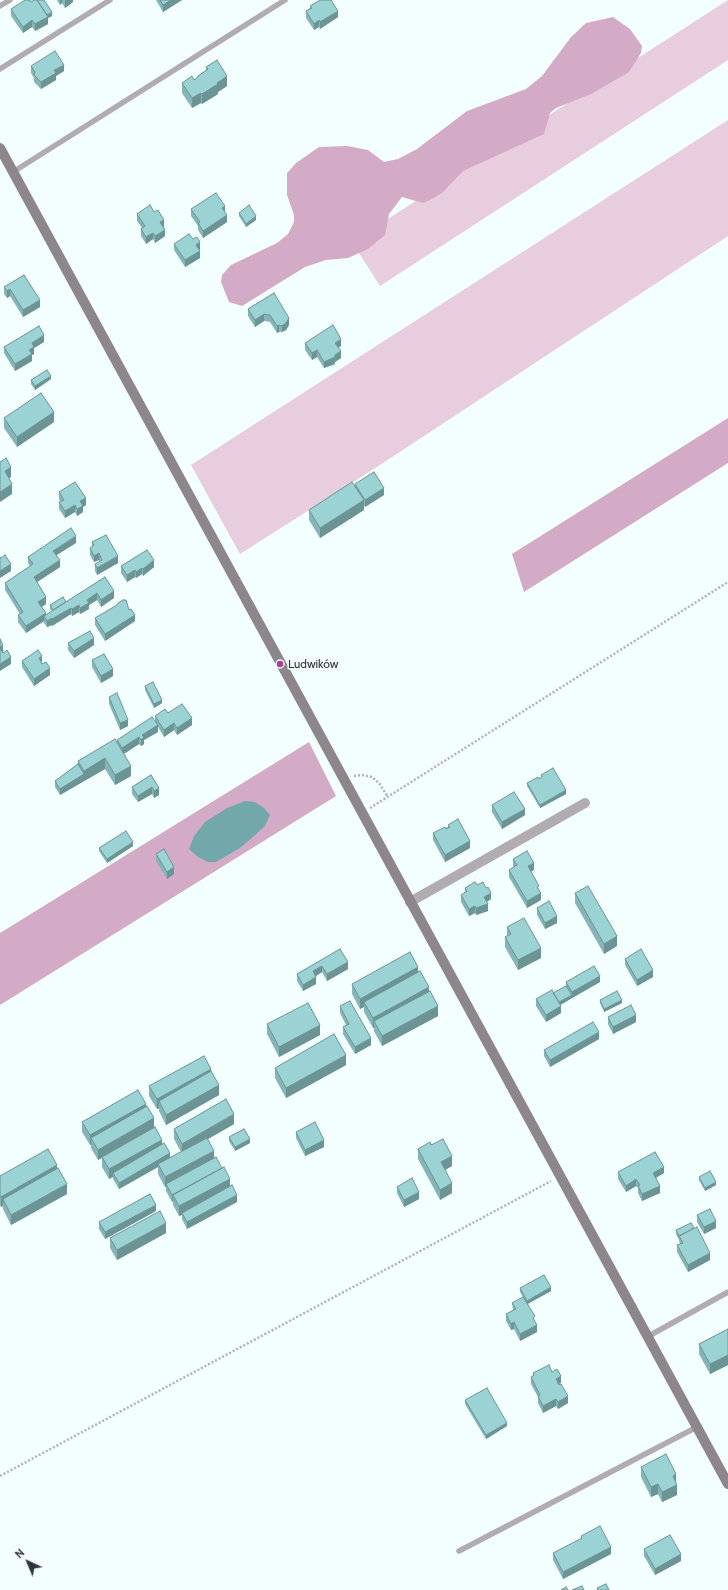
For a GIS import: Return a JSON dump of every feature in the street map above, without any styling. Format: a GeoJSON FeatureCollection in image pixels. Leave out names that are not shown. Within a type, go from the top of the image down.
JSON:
{"type":"FeatureCollection","features":[{"type":"Feature","properties":{"kind":"street"},"geometry":{"type":"LineString","coordinates":[[0,148],[341,777],[728,1484]]}},
{"type":"Feature","properties":{"kind":"street"},"geometry":{"type":"LineString","coordinates":[[410,902],[586,803]]}},
{"type":"Feature","properties":{"kind":"lane"},"geometry":{"type":"LineString","coordinates":[[0,6],[10,0]]}},
{"type":"Feature","properties":{"kind":"lane"},"geometry":{"type":"LineString","coordinates":[[0,70],[110,0]]}},
{"type":"Feature","properties":{"kind":"lane"},"geometry":{"type":"LineString","coordinates":[[13,172],[285,0]]}},
{"type":"Feature","properties":{"kind":"lane"},"geometry":{"type":"LineString","coordinates":[[647,1337],[728,1292]]}},
{"type":"Feature","properties":{"kind":"lane"},"geometry":{"type":"LineString","coordinates":[[459,1551],[696,1427]]}},
{"type":"Feature","properties":{"kind":"path"},"geometry":{"type":"LineString","coordinates":[[361,813],[728,582]]}},
{"type":"Feature","properties":{"kind":"path"},"geometry":{"type":"LineString","coordinates":[[341,777],[362,775],[372,777],[379,783],[388,797]]}},
{"type":"Feature","properties":{"kind":"path"},"geometry":{"type":"LineString","coordinates":[[0,1476],[559,1176]]}},
{"type":"Feature","properties":{"kind":"shaded area"},"geometry":{"type":"Polygon","coordinates":[[[728,0],[728,60],[380,286],[352,242],[728,0]]]}},
{"type":"Feature","properties":{"kind":"shaded area"},"geometry":{"type":"Polygon","coordinates":[[[613,17],[630,29],[642,46],[641,53],[629,72],[591,94],[556,108],[550,113],[544,134],[463,171],[442,193],[430,200],[423,203],[402,197],[389,214],[385,235],[368,249],[348,258],[326,260],[305,267],[242,306],[229,302],[221,282],[222,275],[231,265],[277,243],[288,234],[294,222],[294,215],[287,195],[287,173],[296,163],[319,147],[347,146],[368,150],[384,162],[398,159],[417,149],[467,111],[526,89],[542,76],[571,37],[586,23],[613,17]]]}},
{"type":"Feature","properties":{"kind":"shaded area"},"geometry":{"type":"Polygon","coordinates":[[[728,120],[728,236],[383,463],[240,554],[191,465],[728,120]]]}},
{"type":"Feature","properties":{"kind":"shaded area"},"geometry":{"type":"Polygon","coordinates":[[[728,418],[728,463],[524,592],[512,554],[728,418]]]}},
{"type":"Feature","properties":{"kind":"shaded area"},"geometry":{"type":"Polygon","coordinates":[[[309,742],[336,796],[0,1005],[0,933],[309,742]]]}},
{"type":"Feature","properties":{"kind":"water"},"geometry":{"type":"Polygon","coordinates":[[[245,801],[255,802],[264,808],[270,815],[265,826],[240,848],[216,862],[208,862],[198,857],[189,849],[194,836],[205,822],[227,808],[245,801]]]}},
{"type":"Feature","properties":{"kind":"building"},"geometry":{"type":"Polygon","coordinates":[[[25,0],[30,0],[31,2],[37,0],[48,17],[35,24],[32,20],[23,27],[11,9],[25,0]]]}},
{"type":"Feature","properties":{"kind":"building"},"geometry":{"type":"Polygon","coordinates":[[[37,0],[44,0],[52,12],[47,15],[37,0]]]}},
{"type":"Feature","properties":{"kind":"building"},"geometry":{"type":"Polygon","coordinates":[[[160,0],[171,0],[163,5],[160,0]]]}},
{"type":"Feature","properties":{"kind":"building"},"geometry":{"type":"Polygon","coordinates":[[[320,0],[331,0],[338,11],[314,24],[306,11],[312,8],[310,6],[320,0]]]}},
{"type":"Feature","properties":{"kind":"building"},"geometry":{"type":"Polygon","coordinates":[[[55,51],[64,65],[54,70],[56,73],[41,82],[34,75],[35,72],[31,66],[55,51]]]}},
{"type":"Feature","properties":{"kind":"building"},"geometry":{"type":"Polygon","coordinates":[[[217,60],[227,76],[217,83],[218,84],[202,94],[201,93],[192,98],[182,83],[192,76],[194,80],[208,69],[206,67],[217,60]]]}},
{"type":"Feature","properties":{"kind":"building"},"geometry":{"type":"Polygon","coordinates":[[[216,193],[225,206],[222,208],[227,215],[203,231],[198,223],[200,222],[191,209],[216,193]]]}},
{"type":"Feature","properties":{"kind":"building"},"geometry":{"type":"Polygon","coordinates":[[[150,205],[154,212],[158,210],[164,220],[160,222],[165,230],[155,236],[153,233],[146,237],[141,229],[145,226],[137,214],[150,205]]]}},
{"type":"Feature","properties":{"kind":"building"},"geometry":{"type":"Polygon","coordinates":[[[249,205],[256,216],[246,224],[239,213],[249,205]]]}},
{"type":"Feature","properties":{"kind":"building"},"geometry":{"type":"Polygon","coordinates":[[[189,234],[193,239],[197,237],[200,242],[196,245],[200,251],[185,260],[174,244],[189,234]]]}},
{"type":"Feature","properties":{"kind":"building"},"geometry":{"type":"Polygon","coordinates":[[[24,275],[40,300],[23,310],[10,289],[7,291],[4,287],[24,275]]]}},
{"type":"Feature","properties":{"kind":"building"},"geometry":{"type":"Polygon","coordinates":[[[274,293],[289,318],[282,326],[277,326],[270,315],[264,314],[255,320],[248,309],[274,293]]]}},
{"type":"Feature","properties":{"kind":"building"},"geometry":{"type":"Polygon","coordinates":[[[333,325],[341,339],[335,343],[341,351],[335,355],[335,357],[324,362],[317,350],[312,353],[305,343],[333,325]]]}},
{"type":"Feature","properties":{"kind":"building"},"geometry":{"type":"Polygon","coordinates":[[[39,326],[44,335],[32,343],[34,347],[29,350],[32,354],[15,364],[4,347],[39,326]]]}},
{"type":"Feature","properties":{"kind":"building"},"geometry":{"type":"Polygon","coordinates":[[[47,370],[51,376],[35,386],[31,380],[47,370]]]}},
{"type":"Feature","properties":{"kind":"building"},"geometry":{"type":"Polygon","coordinates":[[[41,393],[54,412],[17,437],[4,418],[41,393]]]}},
{"type":"Feature","properties":{"kind":"building"},"geometry":{"type":"Polygon","coordinates":[[[6,458],[11,467],[5,471],[12,484],[0,492],[0,462],[6,458]]]}},
{"type":"Feature","properties":{"kind":"building"},"geometry":{"type":"Polygon","coordinates":[[[374,472],[384,488],[365,500],[355,484],[374,472]]]}},
{"type":"Feature","properties":{"kind":"building"},"geometry":{"type":"Polygon","coordinates":[[[75,482],[86,498],[80,501],[83,506],[77,509],[75,505],[65,511],[59,502],[64,500],[59,492],[75,482]]]}},
{"type":"Feature","properties":{"kind":"building"},"geometry":{"type":"Polygon","coordinates":[[[352,482],[364,500],[320,528],[309,510],[352,482]]]}},
{"type":"Feature","properties":{"kind":"building"},"geometry":{"type":"Polygon","coordinates":[[[71,528],[76,536],[53,551],[60,560],[34,577],[46,597],[38,602],[46,613],[26,626],[18,615],[23,612],[5,583],[33,564],[28,557],[71,528]]]}},
{"type":"Feature","properties":{"kind":"building"},"geometry":{"type":"Polygon","coordinates":[[[106,535],[118,556],[97,568],[95,564],[102,560],[99,553],[94,556],[90,548],[94,545],[92,542],[106,535]]]}},
{"type":"Feature","properties":{"kind":"building"},"geometry":{"type":"Polygon","coordinates":[[[147,550],[154,560],[143,569],[142,568],[136,572],[135,570],[127,575],[121,566],[147,550]]]}},
{"type":"Feature","properties":{"kind":"building"},"geometry":{"type":"Polygon","coordinates":[[[5,555],[11,564],[0,571],[0,557],[1,558],[5,555]]]}},
{"type":"Feature","properties":{"kind":"building"},"geometry":{"type":"Polygon","coordinates":[[[105,577],[114,591],[101,600],[97,593],[87,600],[89,603],[80,608],[79,605],[72,609],[71,608],[47,621],[44,616],[105,577]]]}},
{"type":"Feature","properties":{"kind":"building"},"geometry":{"type":"Polygon","coordinates":[[[63,597],[66,602],[53,610],[50,605],[63,597]]]}},
{"type":"Feature","properties":{"kind":"building"},"geometry":{"type":"Polygon","coordinates":[[[123,600],[126,600],[129,610],[131,609],[135,615],[105,634],[95,618],[123,600]]]}},
{"type":"Feature","properties":{"kind":"building"},"geometry":{"type":"Polygon","coordinates":[[[90,631],[94,638],[74,651],[68,643],[90,631]]]}},
{"type":"Feature","properties":{"kind":"building"},"geometry":{"type":"Polygon","coordinates":[[[0,639],[3,645],[0,647],[0,639]]]}},
{"type":"Feature","properties":{"kind":"building"},"geometry":{"type":"Polygon","coordinates":[[[0,648],[3,653],[7,650],[11,657],[0,664],[0,648]]]}},
{"type":"Feature","properties":{"kind":"building"},"geometry":{"type":"Polygon","coordinates":[[[38,650],[42,656],[39,658],[42,664],[46,662],[50,668],[34,679],[22,661],[38,650]]]}},
{"type":"Feature","properties":{"kind":"building"},"geometry":{"type":"Polygon","coordinates":[[[104,654],[113,669],[101,676],[92,660],[104,654]]]}},
{"type":"Feature","properties":{"kind":"building"},"geometry":{"type":"Polygon","coordinates":[[[153,682],[162,700],[154,704],[145,686],[153,682]]]}},
{"type":"Feature","properties":{"kind":"building"},"geometry":{"type":"Polygon","coordinates":[[[117,693],[128,720],[120,723],[109,697],[117,693]]]}},
{"type":"Feature","properties":{"kind":"building"},"geometry":{"type":"Polygon","coordinates":[[[182,704],[192,718],[177,728],[174,723],[164,730],[155,716],[165,709],[168,713],[182,704]]]}},
{"type":"Feature","properties":{"kind":"building"},"geometry":{"type":"Polygon","coordinates":[[[152,717],[158,725],[142,735],[144,737],[141,740],[139,737],[122,748],[117,740],[152,717]]]}},
{"type":"Feature","properties":{"kind":"building"},"geometry":{"type":"Polygon","coordinates":[[[115,739],[131,766],[115,775],[105,758],[84,771],[78,761],[115,739]]]}},
{"type":"Feature","properties":{"kind":"building"},"geometry":{"type":"Polygon","coordinates":[[[78,764],[84,774],[60,789],[55,781],[78,764]]]}},
{"type":"Feature","properties":{"kind":"building"},"geometry":{"type":"Polygon","coordinates":[[[553,768],[566,790],[540,805],[527,783],[538,777],[539,779],[542,777],[541,775],[553,768]]]}},
{"type":"Feature","properties":{"kind":"building"},"geometry":{"type":"Polygon","coordinates":[[[151,775],[159,788],[154,791],[152,787],[138,796],[132,787],[151,775]]]}},
{"type":"Feature","properties":{"kind":"building"},"geometry":{"type":"Polygon","coordinates":[[[514,792],[525,809],[502,822],[492,805],[514,792]]]}},
{"type":"Feature","properties":{"kind":"building"},"geometry":{"type":"Polygon","coordinates":[[[458,819],[470,841],[445,855],[433,833],[445,827],[446,829],[450,827],[448,825],[458,819]]]}},
{"type":"Feature","properties":{"kind":"building"},"geometry":{"type":"Polygon","coordinates":[[[126,831],[133,842],[107,859],[99,848],[126,831]]]}},
{"type":"Feature","properties":{"kind":"building"},"geometry":{"type":"Polygon","coordinates":[[[164,849],[174,867],[167,872],[156,854],[164,849]]]}},
{"type":"Feature","properties":{"kind":"building"},"geometry":{"type":"Polygon","coordinates":[[[527,851],[534,863],[528,866],[539,886],[537,887],[541,893],[527,901],[509,870],[517,865],[513,859],[527,851]]]}},
{"type":"Feature","properties":{"kind":"building"},"geometry":{"type":"Polygon","coordinates":[[[475,882],[477,885],[483,882],[491,893],[484,897],[488,904],[476,908],[475,906],[469,909],[461,895],[467,891],[465,888],[475,882]]]}},
{"type":"Feature","properties":{"kind":"building"},"geometry":{"type":"Polygon","coordinates":[[[588,886],[617,936],[604,944],[575,893],[588,886]]]}},
{"type":"Feature","properties":{"kind":"building"},"geometry":{"type":"Polygon","coordinates":[[[549,901],[557,916],[545,923],[537,908],[549,901]]]}},
{"type":"Feature","properties":{"kind":"building"},"geometry":{"type":"Polygon","coordinates":[[[524,918],[541,948],[518,960],[505,937],[511,934],[507,927],[524,918]]]}},
{"type":"Feature","properties":{"kind":"building"},"geometry":{"type":"Polygon","coordinates":[[[340,949],[348,962],[327,974],[322,966],[313,971],[316,977],[303,985],[297,974],[340,949]]]}},
{"type":"Feature","properties":{"kind":"building"},"geometry":{"type":"Polygon","coordinates":[[[641,949],[653,970],[637,980],[625,959],[641,949]]]}},
{"type":"Feature","properties":{"kind":"building"},"geometry":{"type":"Polygon","coordinates":[[[410,952],[418,967],[360,999],[352,984],[410,952]]]}},
{"type":"Feature","properties":{"kind":"building"},"geometry":{"type":"Polygon","coordinates":[[[594,966],[600,976],[572,992],[566,982],[594,966]]]}},
{"type":"Feature","properties":{"kind":"building"},"geometry":{"type":"Polygon","coordinates":[[[420,971],[429,987],[373,1018],[364,1002],[420,971]]]}},
{"type":"Feature","properties":{"kind":"building"},"geometry":{"type":"Polygon","coordinates":[[[566,986],[572,995],[559,1002],[553,993],[566,986]]]}},
{"type":"Feature","properties":{"kind":"building"},"geometry":{"type":"Polygon","coordinates":[[[552,990],[561,1006],[546,1015],[536,999],[552,990]]]}},
{"type":"Feature","properties":{"kind":"building"},"geometry":{"type":"Polygon","coordinates":[[[430,991],[438,1006],[382,1036],[374,1021],[430,991]]]}},
{"type":"Feature","properties":{"kind":"building"},"geometry":{"type":"Polygon","coordinates":[[[617,991],[622,1000],[604,1009],[600,1000],[617,991]]]}},
{"type":"Feature","properties":{"kind":"building"},"geometry":{"type":"Polygon","coordinates":[[[350,1001],[371,1038],[355,1047],[343,1027],[349,1024],[340,1006],[350,1001]]]}},
{"type":"Feature","properties":{"kind":"building"},"geometry":{"type":"Polygon","coordinates":[[[308,1003],[320,1025],[279,1047],[267,1024],[308,1003]]]}},
{"type":"Feature","properties":{"kind":"building"},"geometry":{"type":"Polygon","coordinates":[[[631,1005],[636,1015],[613,1027],[608,1017],[631,1005]]]}},
{"type":"Feature","properties":{"kind":"building"},"geometry":{"type":"Polygon","coordinates":[[[593,1022],[599,1032],[550,1060],[544,1050],[593,1022]]]}},
{"type":"Feature","properties":{"kind":"building"},"geometry":{"type":"Polygon","coordinates":[[[334,1034],[346,1055],[286,1088],[275,1068],[334,1034]]]}},
{"type":"Feature","properties":{"kind":"building"},"geometry":{"type":"Polygon","coordinates":[[[204,1056],[211,1069],[157,1099],[149,1086],[204,1056]]]}},
{"type":"Feature","properties":{"kind":"building"},"geometry":{"type":"Polygon","coordinates":[[[211,1071],[219,1085],[166,1115],[159,1101],[211,1071]]]}},
{"type":"Feature","properties":{"kind":"building"},"geometry":{"type":"Polygon","coordinates":[[[138,1090],[146,1104],[90,1135],[82,1122],[138,1090]]]}},
{"type":"Feature","properties":{"kind":"building"},"geometry":{"type":"Polygon","coordinates":[[[226,1099],[234,1114],[182,1144],[174,1129],[226,1099]]]}},
{"type":"Feature","properties":{"kind":"building"},"geometry":{"type":"Polygon","coordinates":[[[147,1106],[154,1118],[98,1150],[91,1138],[147,1106]]]}},
{"type":"Feature","properties":{"kind":"building"},"geometry":{"type":"Polygon","coordinates":[[[315,1122],[324,1140],[305,1150],[296,1132],[315,1122]]]}},
{"type":"Feature","properties":{"kind":"building"},"geometry":{"type":"Polygon","coordinates":[[[155,1127],[162,1140],[109,1169],[102,1157],[155,1127]]]}},
{"type":"Feature","properties":{"kind":"building"},"geometry":{"type":"Polygon","coordinates":[[[244,1129],[250,1139],[235,1147],[229,1137],[244,1129]]]}},
{"type":"Feature","properties":{"kind":"building"},"geometry":{"type":"Polygon","coordinates":[[[207,1138],[214,1151],[165,1177],[158,1164],[207,1138]]]}},
{"type":"Feature","properties":{"kind":"building"},"geometry":{"type":"Polygon","coordinates":[[[443,1139],[452,1156],[441,1162],[452,1183],[440,1190],[418,1149],[430,1142],[431,1145],[443,1139]]]}},
{"type":"Feature","properties":{"kind":"building"},"geometry":{"type":"Polygon","coordinates":[[[164,1143],[170,1153],[119,1183],[113,1173],[164,1143]]]}},
{"type":"Feature","properties":{"kind":"building"},"geometry":{"type":"Polygon","coordinates":[[[48,1149],[57,1165],[1,1197],[0,1176],[48,1149]]]}},
{"type":"Feature","properties":{"kind":"building"},"geometry":{"type":"Polygon","coordinates":[[[655,1152],[664,1167],[653,1173],[660,1186],[642,1194],[638,1186],[640,1185],[636,1179],[626,1186],[618,1172],[655,1152]]]}},
{"type":"Feature","properties":{"kind":"building"},"geometry":{"type":"Polygon","coordinates":[[[216,1157],[222,1168],[172,1195],[166,1184],[216,1157]]]}},
{"type":"Feature","properties":{"kind":"building"},"geometry":{"type":"Polygon","coordinates":[[[224,1167],[230,1179],[179,1206],[173,1195],[224,1167]]]}},
{"type":"Feature","properties":{"kind":"building"},"geometry":{"type":"Polygon","coordinates":[[[58,1168],[67,1184],[11,1215],[3,1199],[58,1168]]]}},
{"type":"Feature","properties":{"kind":"building"},"geometry":{"type":"Polygon","coordinates":[[[710,1171],[716,1182],[705,1188],[699,1177],[710,1171]]]}},
{"type":"Feature","properties":{"kind":"building"},"geometry":{"type":"Polygon","coordinates":[[[412,1178],[419,1192],[404,1200],[397,1187],[412,1178]]]}},
{"type":"Feature","properties":{"kind":"building"},"geometry":{"type":"Polygon","coordinates":[[[232,1185],[237,1195],[187,1222],[182,1213],[232,1185]]]}},
{"type":"Feature","properties":{"kind":"building"},"geometry":{"type":"Polygon","coordinates":[[[150,1194],[156,1205],[105,1232],[99,1222],[150,1194]]]}},
{"type":"Feature","properties":{"kind":"building"},"geometry":{"type":"Polygon","coordinates":[[[710,1209],[716,1221],[704,1227],[697,1215],[710,1209]]]}},
{"type":"Feature","properties":{"kind":"building"},"geometry":{"type":"Polygon","coordinates":[[[160,1211],[166,1223],[117,1250],[110,1238],[160,1211]]]}},
{"type":"Feature","properties":{"kind":"building"},"geometry":{"type":"Polygon","coordinates":[[[691,1223],[694,1228],[679,1236],[676,1230],[691,1223]]]}},
{"type":"Feature","properties":{"kind":"building"},"geometry":{"type":"Polygon","coordinates":[[[697,1227],[710,1253],[688,1265],[677,1245],[683,1243],[679,1236],[697,1227]]]}},
{"type":"Feature","properties":{"kind":"building"},"geometry":{"type":"Polygon","coordinates":[[[544,1275],[551,1287],[527,1301],[520,1288],[544,1275]]]}},
{"type":"Feature","properties":{"kind":"building"},"geometry":{"type":"Polygon","coordinates":[[[523,1297],[535,1316],[533,1318],[537,1325],[520,1334],[514,1322],[511,1324],[506,1314],[516,1309],[512,1303],[523,1297]]]}},
{"type":"Feature","properties":{"kind":"building"},"geometry":{"type":"Polygon","coordinates":[[[728,1329],[728,1355],[710,1364],[699,1344],[728,1329]]]}},
{"type":"Feature","properties":{"kind":"building"},"geometry":{"type":"Polygon","coordinates":[[[549,1365],[552,1372],[557,1369],[561,1376],[556,1379],[559,1385],[561,1384],[568,1396],[558,1402],[556,1399],[543,1406],[538,1396],[540,1395],[531,1377],[534,1375],[533,1373],[549,1365]]]}},
{"type":"Feature","properties":{"kind":"building"},"geometry":{"type":"Polygon","coordinates":[[[487,1388],[507,1423],[486,1435],[465,1400],[487,1388]]]}},
{"type":"Feature","properties":{"kind":"building"},"geometry":{"type":"Polygon","coordinates":[[[666,1454],[676,1474],[673,1476],[677,1485],[662,1492],[658,1484],[651,1487],[641,1467],[666,1454]]]}},
{"type":"Feature","properties":{"kind":"building"},"geometry":{"type":"Polygon","coordinates":[[[600,1526],[611,1547],[563,1572],[553,1553],[582,1538],[581,1536],[600,1526]]]}},
{"type":"Feature","properties":{"kind":"building"},"geometry":{"type":"Polygon","coordinates":[[[670,1535],[681,1554],[655,1569],[644,1549],[670,1535]]]}},
{"type":"Feature","properties":{"kind":"building"},"geometry":{"type":"Polygon","coordinates":[[[606,1584],[609,1590],[598,1590],[597,1588],[606,1584]]]}},
{"type":"Feature","properties":{"kind":"building"},"geometry":{"type":"Polygon","coordinates":[[[582,1586],[584,1590],[572,1590],[582,1586]]]}},
{"type":"Feature","properties":{"kind":"building"},"geometry":{"type":"Polygon","coordinates":[[[566,1587],[568,1590],[561,1590],[566,1587]]]}},
{"type":"Feature","properties":{"kind":"place","name":"Ludwików"},"geometry":{"type":"Point","coordinates":[280,664]}}]}
